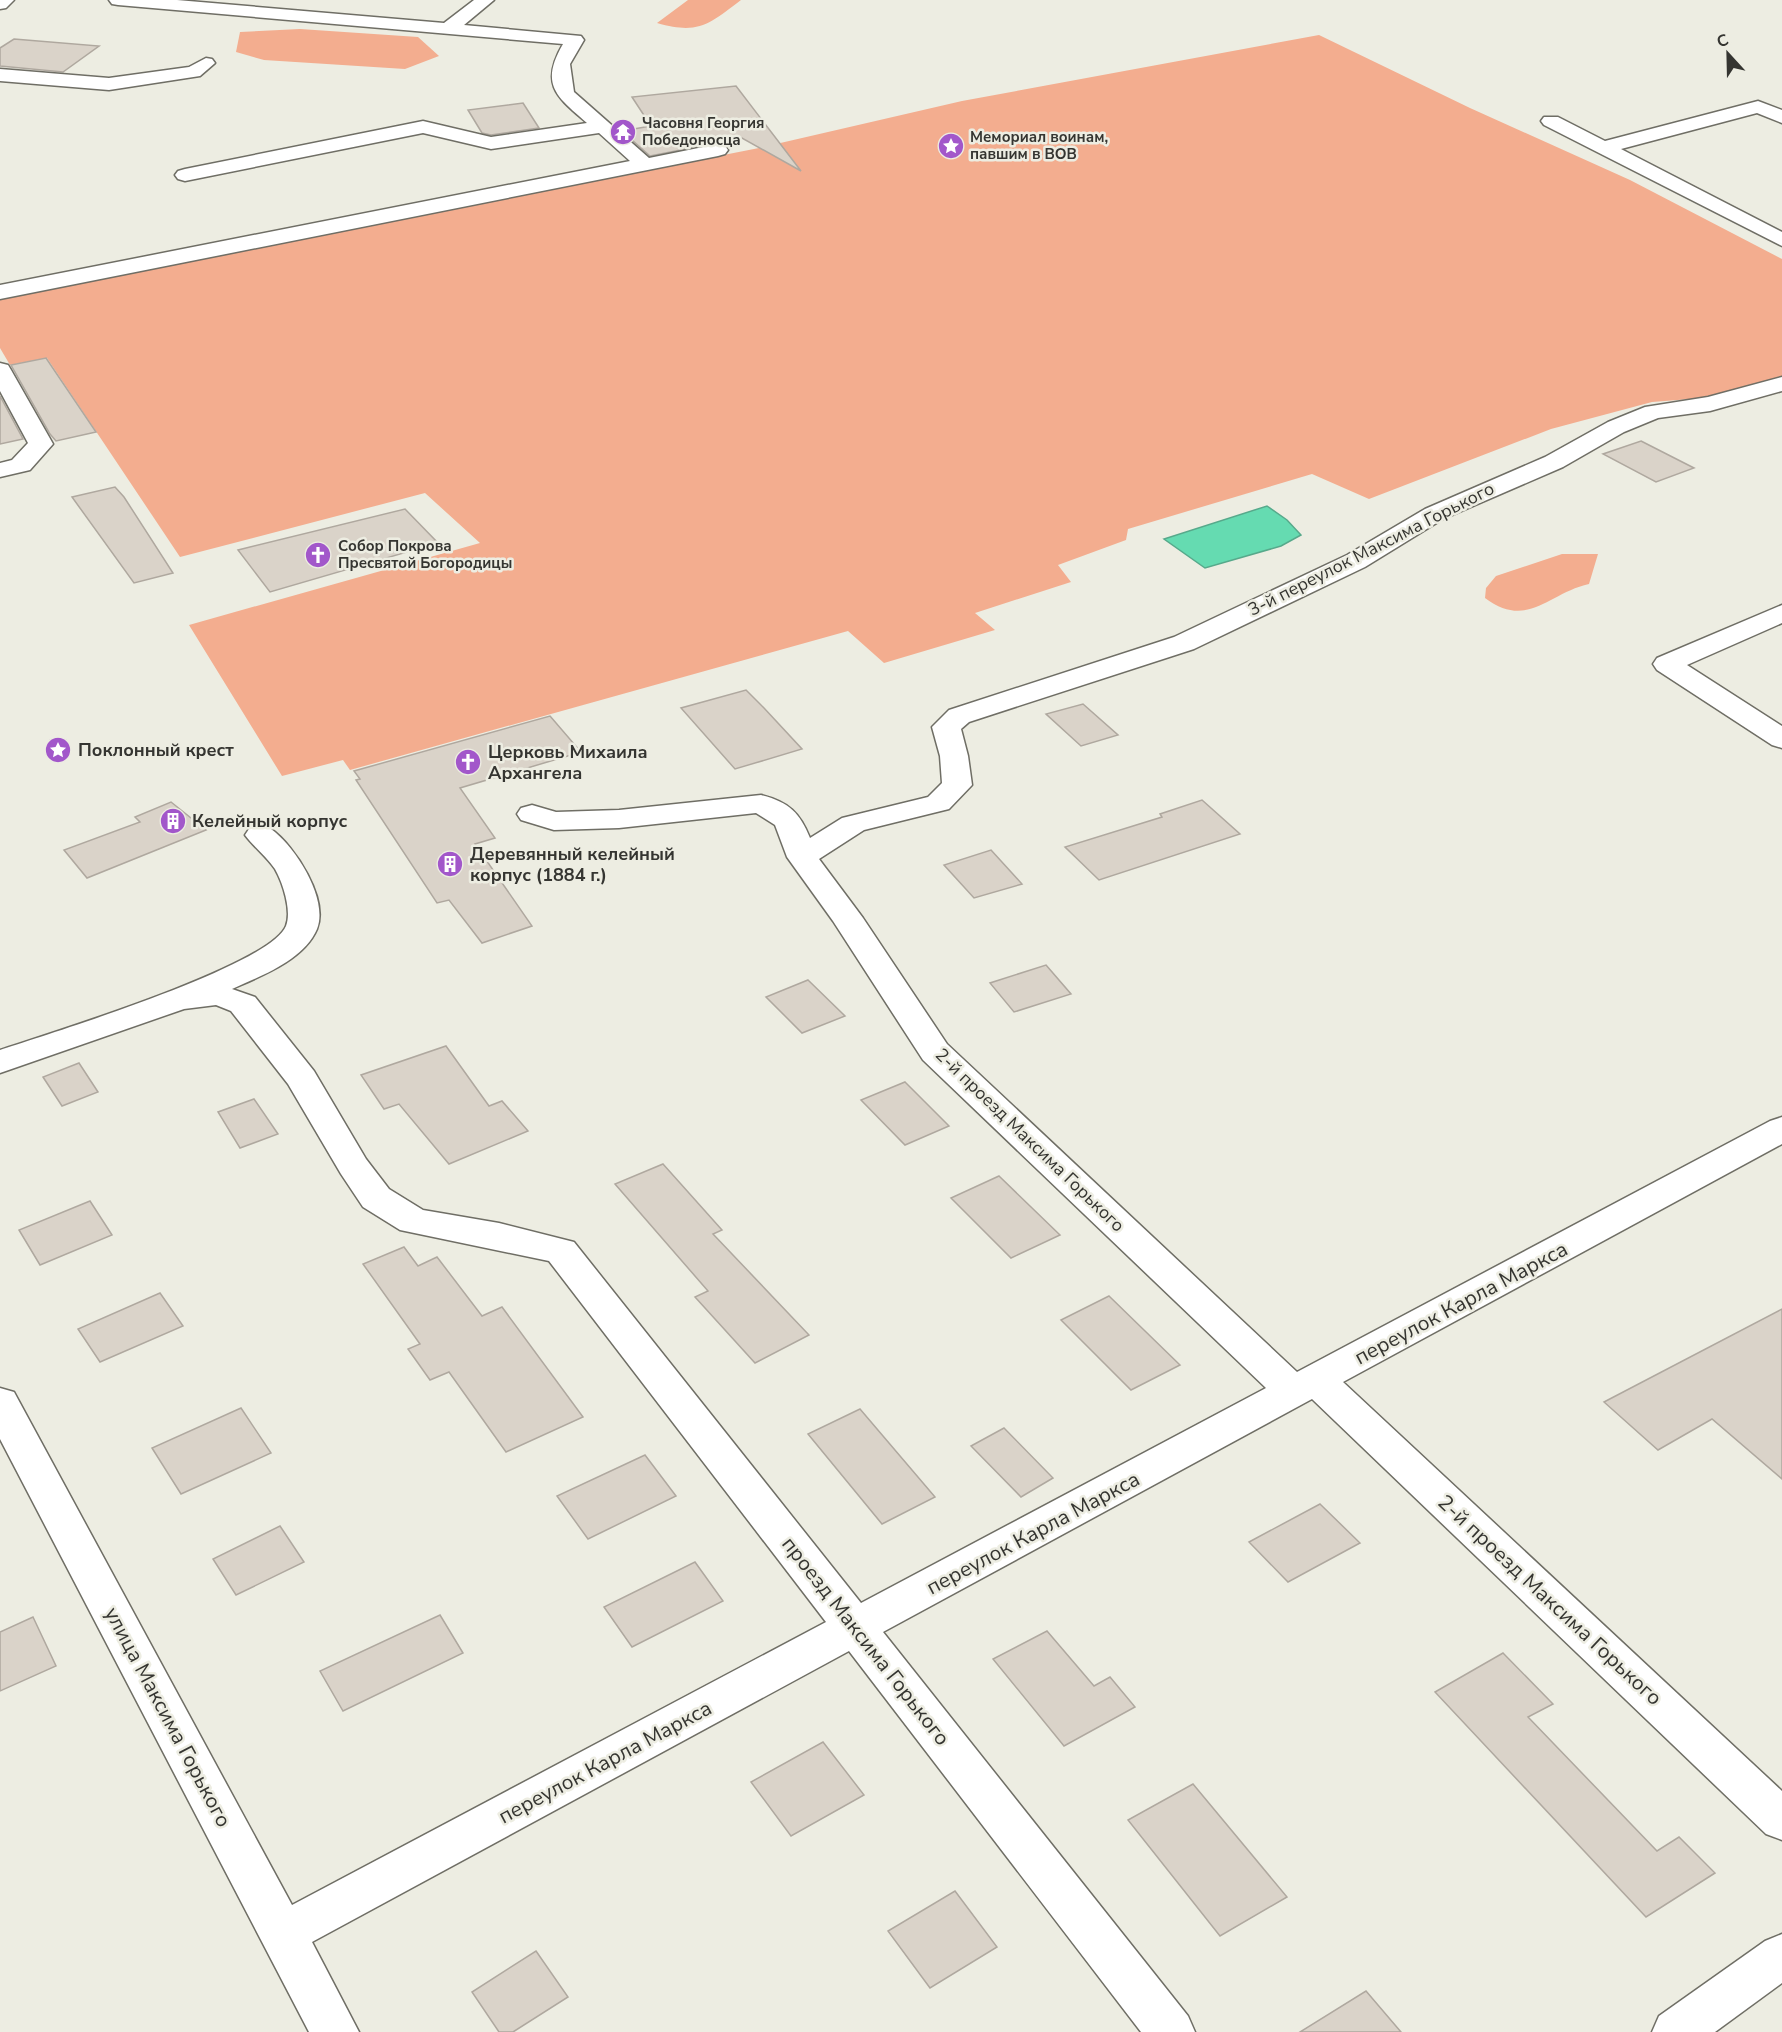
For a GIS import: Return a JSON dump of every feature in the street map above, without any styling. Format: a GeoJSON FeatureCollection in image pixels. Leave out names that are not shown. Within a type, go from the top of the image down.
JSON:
{"type":"FeatureCollection","features":[{"type":"Feature","properties":{"kind":"street"},"geometry":{"type":"LineString","coordinates":[[0,4],[5,0]]}},
{"type":"Feature","properties":{"kind":"street"},"geometry":{"type":"LineString","coordinates":[[118,0],[575,40],[561,64],[565,94],[645,164]]}},
{"type":"Feature","properties":{"kind":"street"},"geometry":{"type":"LineString","coordinates":[[247,11],[262,0]]}},
{"type":"Feature","properties":{"kind":"street"},"geometry":{"type":"LineString","coordinates":[[448,29],[485,0]]}},
{"type":"Feature","properties":{"kind":"street"},"geometry":{"type":"LineString","coordinates":[[0,75],[109,84],[195,72],[206,63]]}},
{"type":"Feature","properties":{"kind":"street"},"geometry":{"type":"LineString","coordinates":[[1603,148],[1758,107],[1782,117]]}},
{"type":"Feature","properties":{"kind":"street"},"geometry":{"type":"LineString","coordinates":[[1551,121],[1782,240]]}},
{"type":"Feature","properties":{"kind":"street"},"geometry":{"type":"LineString","coordinates":[[185,175],[423,127],[491,143],[603,127]]}},
{"type":"Feature","properties":{"kind":"street"},"geometry":{"type":"LineString","coordinates":[[0,292],[718,150]]}},
{"type":"Feature","properties":{"kind":"street"},"geometry":{"type":"LineString","coordinates":[[0,370],[41,444],[10,467]]}},
{"type":"Feature","properties":{"kind":"street","name":"3-й переулок Максима Горького"},"geometry":{"type":"LineString","coordinates":[[802,857],[853,824],[938,803],[957,785],[954,756],[946,727],[959,716],[1184,643],[1356,561],[1434,514],[1554,462],[1616,427],[1653,412],[1710,404],[1782,384]]}},
{"type":"Feature","properties":{"kind":"street"},"geometry":{"type":"LineString","coordinates":[[1782,613],[1667,664],[1782,740]]}},
{"type":"Feature","properties":{"kind":"street","name":"2-й проезд Максима Горького"},"geometry":{"type":"LineString","coordinates":[[532,814],[554,820],[619,819],[761,804],[788,820],[802,857],[847,918],[935,1052],[1782,1820]]}},
{"type":"Feature","properties":{"kind":"street"},"geometry":{"type":"LineString","coordinates":[[0,1062],[180,999],[278,954],[301,929],[303,908],[290,868],[260,835]]}},
{"type":"Feature","properties":{"kind":"street","name":"проезд Максима Горького"},"geometry":{"type":"LineString","coordinates":[[180,999],[219,995],[243,1004],[302,1079],[353,1166],[376,1198],[413,1221],[499,1236],[561,1251],[1171,2032]]}},
{"type":"Feature","properties":{"kind":"street","name":"переулок Карла Маркса"},"geometry":{"type":"LineString","coordinates":[[283,1934],[1782,1130]]}},
{"type":"Feature","properties":{"kind":"street","name":"улица Максима Горького"},"geometry":{"type":"LineString","coordinates":[[0,1402],[336,2032]]}},
{"type":"Feature","properties":{"kind":"street"},"geometry":{"type":"LineString","coordinates":[[1676,2032],[1782,1956]]}},
{"type":"Feature","properties":{"kind":"shaded area"},"geometry":{"type":"Polygon","coordinates":[[[688,0],[741,0],[703,25],[683,28],[657,23],[688,0]]]}},
{"type":"Feature","properties":{"kind":"shaded area"},"geometry":{"type":"Polygon","coordinates":[[[300,29],[418,37],[439,56],[405,69],[264,60],[236,52],[240,32],[300,29]]]}},
{"type":"Feature","properties":{"kind":"shaded area"},"geometry":{"type":"Polygon","coordinates":[[[1319,35],[1470,108],[1630,180],[1782,259],[1782,379],[1716,397],[1652,402],[1551,429],[1369,499],[1312,474],[1128,529],[1126,540],[1058,565],[1071,582],[975,613],[995,630],[884,663],[848,631],[350,770],[343,760],[282,776],[189,625],[480,543],[425,493],[180,557],[47,358],[10,365],[0,348],[0,298],[759,148],[962,101],[1319,35]]]}},
{"type":"Feature","properties":{"kind":"shaded area"},"geometry":{"type":"Polygon","coordinates":[[[1267,506],[1287,520],[1301,535],[1281,546],[1205,568],[1164,539],[1267,506]]]}},
{"type":"Feature","properties":{"kind":"shaded area"},"geometry":{"type":"Polygon","coordinates":[[[1562,554],[1598,554],[1589,584],[1526,610],[1514,611],[1500,607],[1485,598],[1486,588],[1496,576],[1562,554]]]}},
{"type":"Feature","properties":{"kind":"building"},"geometry":{"type":"Polygon","coordinates":[[[14,39],[99,46],[63,72],[0,66],[0,48],[14,39]]]}},
{"type":"Feature","properties":{"kind":"building"},"geometry":{"type":"Polygon","coordinates":[[[736,86],[801,171],[742,138],[650,156],[622,131],[651,126],[632,97],[736,86]]]}},
{"type":"Feature","properties":{"kind":"building"},"geometry":{"type":"Polygon","coordinates":[[[523,103],[539,128],[491,135],[482,133],[468,110],[523,103]]]}},
{"type":"Feature","properties":{"kind":"building"},"geometry":{"type":"Polygon","coordinates":[[[46,358],[96,432],[56,441],[50,434],[11,365],[46,358]]]}},
{"type":"Feature","properties":{"kind":"building"},"geometry":{"type":"Polygon","coordinates":[[[0,396],[23,439],[0,444],[0,396]]]}},
{"type":"Feature","properties":{"kind":"building"},"geometry":{"type":"Polygon","coordinates":[[[1641,441],[1694,468],[1656,482],[1603,454],[1641,441]]]}},
{"type":"Feature","properties":{"kind":"building"},"geometry":{"type":"Polygon","coordinates":[[[115,487],[124,497],[173,573],[134,583],[72,497],[115,487]]]}},
{"type":"Feature","properties":{"kind":"building","name":"Собор Покрова Пресвятой Богородицы"},"geometry":{"type":"Polygon","coordinates":[[[405,509],[438,543],[270,592],[238,550],[405,509]]]}},
{"type":"Feature","properties":{"kind":"building"},"geometry":{"type":"Polygon","coordinates":[[[746,690],[802,749],[735,769],[681,708],[746,690]]]}},
{"type":"Feature","properties":{"kind":"building"},"geometry":{"type":"Polygon","coordinates":[[[1083,704],[1118,735],[1081,746],[1046,714],[1083,704]]]}},
{"type":"Feature","properties":{"kind":"building"},"geometry":{"type":"Polygon","coordinates":[[[550,716],[581,752],[460,788],[495,838],[475,844],[532,926],[482,943],[449,900],[437,903],[356,780],[360,779],[354,771],[550,716]]]}},
{"type":"Feature","properties":{"kind":"building"},"geometry":{"type":"Polygon","coordinates":[[[1202,800],[1240,834],[1099,880],[1065,847],[1162,817],[1160,814],[1202,800]]]}},
{"type":"Feature","properties":{"kind":"building"},"geometry":{"type":"Polygon","coordinates":[[[171,802],[206,830],[87,878],[64,850],[140,822],[135,817],[171,802]]]}},
{"type":"Feature","properties":{"kind":"building"},"geometry":{"type":"Polygon","coordinates":[[[991,850],[1022,884],[974,898],[944,865],[991,850]]]}},
{"type":"Feature","properties":{"kind":"building"},"geometry":{"type":"Polygon","coordinates":[[[1046,965],[1071,994],[1014,1012],[990,983],[1046,965]]]}},
{"type":"Feature","properties":{"kind":"building"},"geometry":{"type":"Polygon","coordinates":[[[808,980],[845,1016],[802,1033],[766,997],[808,980]]]}},
{"type":"Feature","properties":{"kind":"building"},"geometry":{"type":"Polygon","coordinates":[[[446,1046],[489,1106],[502,1101],[528,1131],[449,1164],[399,1104],[384,1109],[361,1075],[446,1046]]]}},
{"type":"Feature","properties":{"kind":"building"},"geometry":{"type":"Polygon","coordinates":[[[79,1063],[98,1092],[62,1106],[43,1077],[79,1063]]]}},
{"type":"Feature","properties":{"kind":"building"},"geometry":{"type":"Polygon","coordinates":[[[905,1082],[949,1126],[905,1145],[861,1100],[905,1082]]]}},
{"type":"Feature","properties":{"kind":"building"},"geometry":{"type":"Polygon","coordinates":[[[254,1099],[278,1134],[240,1148],[218,1112],[254,1099]]]}},
{"type":"Feature","properties":{"kind":"building"},"geometry":{"type":"Polygon","coordinates":[[[663,1164],[722,1230],[713,1234],[809,1335],[755,1363],[695,1297],[708,1291],[615,1184],[663,1164]]]}},
{"type":"Feature","properties":{"kind":"building"},"geometry":{"type":"Polygon","coordinates":[[[999,1176],[1060,1235],[1011,1258],[951,1198],[999,1176]]]}},
{"type":"Feature","properties":{"kind":"building"},"geometry":{"type":"Polygon","coordinates":[[[90,1201],[112,1235],[40,1265],[19,1230],[90,1201]]]}},
{"type":"Feature","properties":{"kind":"building"},"geometry":{"type":"Polygon","coordinates":[[[404,1247],[418,1266],[437,1257],[482,1316],[502,1307],[583,1417],[506,1452],[449,1372],[430,1380],[408,1349],[420,1344],[363,1264],[404,1247]]]}},
{"type":"Feature","properties":{"kind":"building"},"geometry":{"type":"Polygon","coordinates":[[[160,1293],[183,1326],[100,1362],[78,1329],[160,1293]]]}},
{"type":"Feature","properties":{"kind":"building"},"geometry":{"type":"Polygon","coordinates":[[[1109,1296],[1180,1365],[1131,1390],[1061,1320],[1109,1296]]]}},
{"type":"Feature","properties":{"kind":"building"},"geometry":{"type":"Polygon","coordinates":[[[1782,1309],[1782,1479],[1712,1419],[1658,1450],[1604,1402],[1782,1309]]]}},
{"type":"Feature","properties":{"kind":"building"},"geometry":{"type":"Polygon","coordinates":[[[241,1408],[271,1453],[181,1494],[152,1448],[241,1408]]]}},
{"type":"Feature","properties":{"kind":"building"},"geometry":{"type":"Polygon","coordinates":[[[860,1409],[935,1497],[882,1524],[808,1434],[860,1409]]]}},
{"type":"Feature","properties":{"kind":"building"},"geometry":{"type":"Polygon","coordinates":[[[1004,1428],[1053,1478],[1021,1497],[971,1446],[1004,1428]]]}},
{"type":"Feature","properties":{"kind":"building"},"geometry":{"type":"Polygon","coordinates":[[[645,1455],[676,1496],[588,1539],[557,1496],[645,1455]]]}},
{"type":"Feature","properties":{"kind":"building"},"geometry":{"type":"Polygon","coordinates":[[[1320,1504],[1360,1543],[1288,1582],[1249,1542],[1320,1504]]]}},
{"type":"Feature","properties":{"kind":"building"},"geometry":{"type":"Polygon","coordinates":[[[280,1526],[304,1562],[236,1595],[213,1559],[280,1526]]]}},
{"type":"Feature","properties":{"kind":"building"},"geometry":{"type":"Polygon","coordinates":[[[695,1562],[723,1601],[632,1647],[604,1607],[695,1562]]]}},
{"type":"Feature","properties":{"kind":"building"},"geometry":{"type":"Polygon","coordinates":[[[440,1615],[463,1653],[343,1711],[320,1671],[440,1615]]]}},
{"type":"Feature","properties":{"kind":"building"},"geometry":{"type":"Polygon","coordinates":[[[33,1617],[56,1666],[0,1691],[0,1632],[33,1617]]]}},
{"type":"Feature","properties":{"kind":"building"},"geometry":{"type":"Polygon","coordinates":[[[1047,1631],[1094,1686],[1110,1677],[1135,1707],[1064,1746],[993,1659],[1047,1631]]]}},
{"type":"Feature","properties":{"kind":"building"},"geometry":{"type":"Polygon","coordinates":[[[1503,1653],[1553,1704],[1528,1717],[1657,1851],[1679,1837],[1715,1873],[1646,1917],[1435,1692],[1503,1653]]]}},
{"type":"Feature","properties":{"kind":"building"},"geometry":{"type":"Polygon","coordinates":[[[823,1742],[864,1795],[791,1836],[751,1782],[823,1742]]]}},
{"type":"Feature","properties":{"kind":"building"},"geometry":{"type":"Polygon","coordinates":[[[1193,1784],[1287,1897],[1220,1936],[1128,1820],[1193,1784]]]}},
{"type":"Feature","properties":{"kind":"building"},"geometry":{"type":"Polygon","coordinates":[[[955,1891],[997,1947],[930,1988],[888,1931],[955,1891]]]}},
{"type":"Feature","properties":{"kind":"building"},"geometry":{"type":"Polygon","coordinates":[[[536,1951],[568,1997],[513,2032],[499,2032],[472,1992],[536,1951]]]}},
{"type":"Feature","properties":{"kind":"building"},"geometry":{"type":"Polygon","coordinates":[[[1366,1991],[1401,2032],[1300,2032],[1366,1991]]]}},
{"type":"Feature","properties":{"kind":"place","name":"Часовня Георгия Победоносца"},"geometry":{"type":"Point","coordinates":[623,132]}},
{"type":"Feature","properties":{"kind":"place","name":"Мемориал воинам, павшим в ВОВ"},"geometry":{"type":"Point","coordinates":[951,146]}},
{"type":"Feature","properties":{"kind":"place","name":"Собор Покрова Пресвятой Богородицы"},"geometry":{"type":"Point","coordinates":[318,555]}},
{"type":"Feature","properties":{"kind":"place","name":"Поклонный крест"},"geometry":{"type":"Point","coordinates":[58,750]}},
{"type":"Feature","properties":{"kind":"place","name":"Церковь Михаила Архангела"},"geometry":{"type":"Point","coordinates":[468,762]}},
{"type":"Feature","properties":{"kind":"place","name":"Келейный корпус"},"geometry":{"type":"Point","coordinates":[173,821]}},
{"type":"Feature","properties":{"kind":"place","name":"Деревянный келейный корпус (1884 г.)"},"geometry":{"type":"Point","coordinates":[450,864]}}]}
